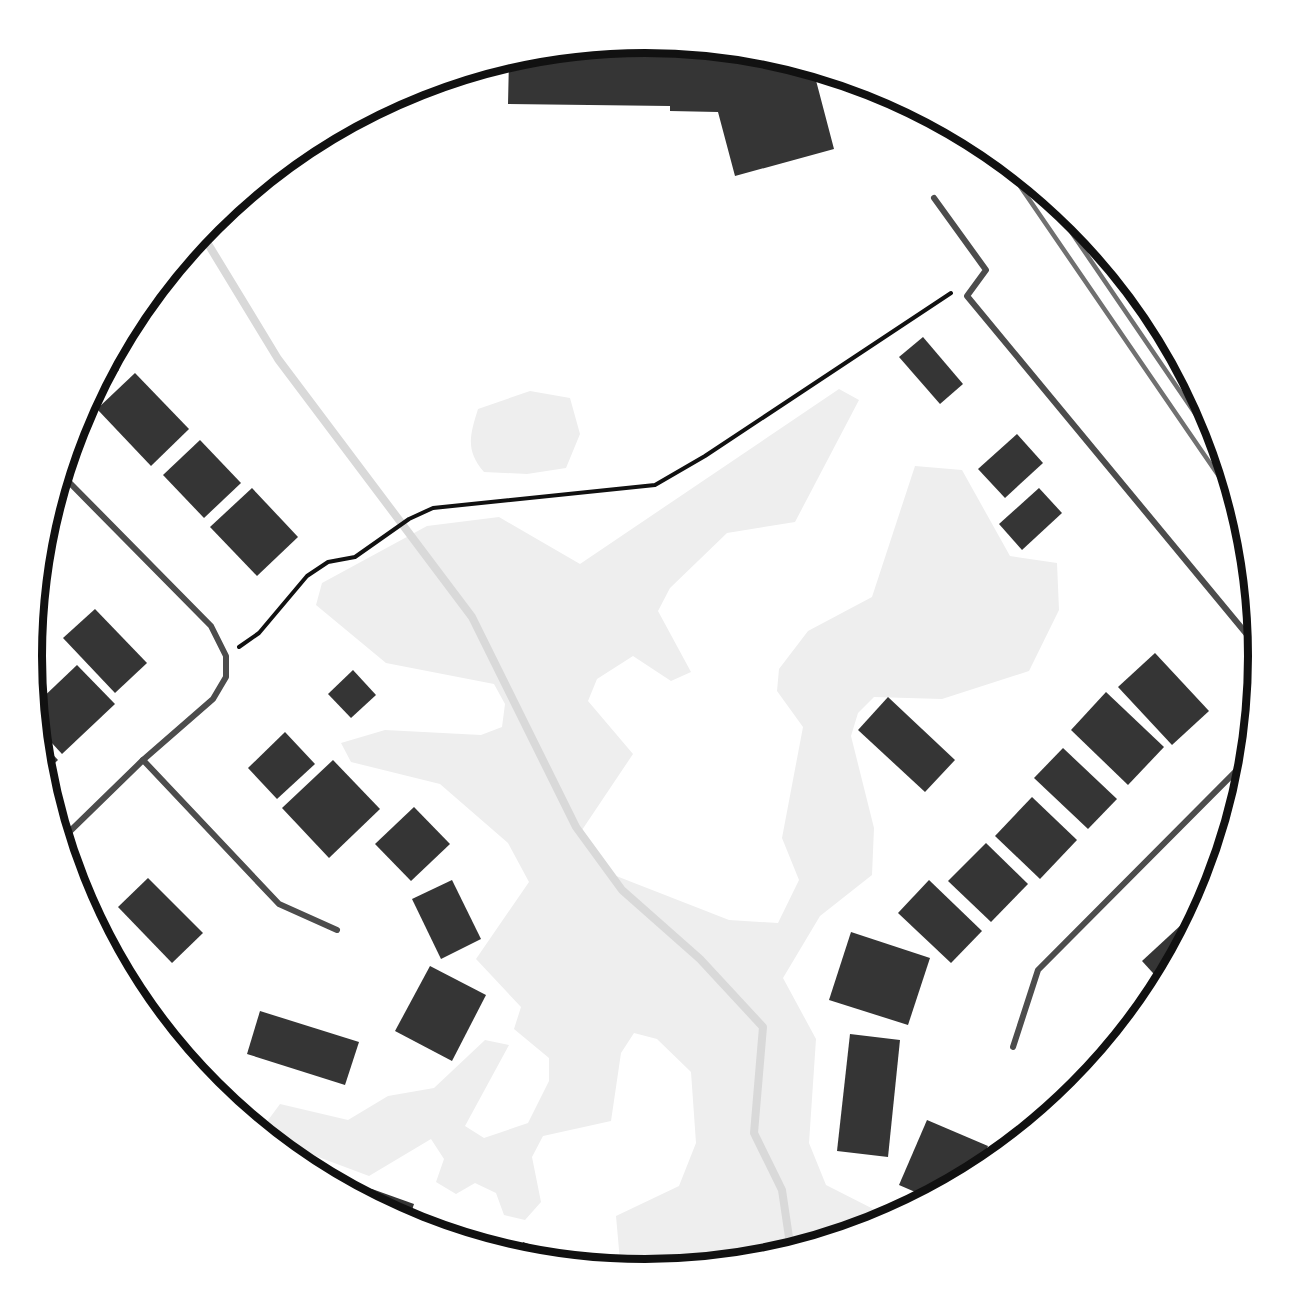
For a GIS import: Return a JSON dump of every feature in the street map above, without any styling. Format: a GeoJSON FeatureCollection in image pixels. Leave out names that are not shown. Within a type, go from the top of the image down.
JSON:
{"type":"FeatureCollection","features":[{"type":"Feature","properties":{"kind":"street"},"geometry":{"type":"LineString","coordinates":[[934,198],[986,270],[967,296],[1248,636]]}},
{"type":"Feature","properties":{"kind":"street"},"geometry":{"type":"LineString","coordinates":[[68,482],[211,626],[226,656],[226,677],[213,699],[143,760],[69,832]]}},
{"type":"Feature","properties":{"kind":"street"},"geometry":{"type":"LineString","coordinates":[[143,760],[279,904],[337,930]]}},
{"type":"Feature","properties":{"kind":"street"},"geometry":{"type":"LineString","coordinates":[[1013,1047],[1038,970],[1238,770]]}},
{"type":"Feature","properties":{"kind":"path"},"geometry":{"type":"LineString","coordinates":[[226,656],[259,633],[308,576],[328,562],[355,557],[409,519],[433,508],[444,506],[655,485],[705,456],[957,289]]}},
{"type":"Feature","properties":{"kind":"shaded area"},"geometry":{"type":"Polygon","coordinates":[[[839,389],[859,400],[795,522],[727,533],[670,588],[658,611],[691,672],[671,681],[633,656],[597,679],[588,701],[633,754],[580,833],[606,872],[729,920],[778,923],[799,880],[782,838],[803,727],[777,691],[779,669],[808,631],[872,597],[915,466],[962,470],[1010,556],[1057,563],[1059,610],[1029,671],[942,699],[874,697],[858,713],[851,736],[874,828],[872,875],[820,916],[783,978],[816,1039],[809,1143],[826,1185],[880,1212],[839,1228],[763,1248],[685,1259],[620,1259],[616,1216],[679,1186],[696,1143],[691,1072],[657,1039],[634,1033],[621,1053],[611,1121],[543,1136],[532,1157],[541,1202],[525,1220],[504,1215],[496,1193],[475,1183],[456,1194],[436,1182],[444,1159],[431,1139],[369,1176],[298,1149],[266,1123],[280,1104],[348,1120],[388,1096],[434,1088],[485,1040],[509,1045],[465,1126],[484,1138],[528,1123],[549,1081],[549,1058],[514,1029],[521,1007],[476,959],[529,882],[508,843],[440,784],[351,762],[341,743],[385,730],[481,735],[502,727],[505,704],[494,684],[386,663],[316,605],[322,583],[427,526],[499,517],[580,564],[839,389]]]}},
{"type":"Feature","properties":{"kind":"shaded area"},"geometry":{"type":"Polygon","coordinates":[[[530,391],[570,398],[580,434],[566,468],[527,474],[484,472],[474,457],[471,442],[478,409],[530,391]]]}},
{"type":"Feature","properties":{"kind":"building"},"geometry":{"type":"Polygon","coordinates":[[[606,54],[685,54],[724,58],[815,78],[834,149],[735,176],[718,112],[670,111],[670,106],[508,104],[509,69],[528,65],[606,54]]]}},
{"type":"Feature","properties":{"kind":"building"},"geometry":{"type":"Polygon","coordinates":[[[923,337],[963,384],[940,404],[899,357],[923,337]]]}},
{"type":"Feature","properties":{"kind":"building"},"geometry":{"type":"Polygon","coordinates":[[[135,373],[189,429],[151,466],[97,409],[135,373]]]}},
{"type":"Feature","properties":{"kind":"building"},"geometry":{"type":"Polygon","coordinates":[[[1017,434],[1043,463],[1005,498],[978,469],[1017,434]]]}},
{"type":"Feature","properties":{"kind":"building"},"geometry":{"type":"Polygon","coordinates":[[[200,440],[241,483],[204,518],[163,475],[200,440]]]}},
{"type":"Feature","properties":{"kind":"building"},"geometry":{"type":"Polygon","coordinates":[[[252,488],[298,537],[257,576],[210,527],[252,488]]]}},
{"type":"Feature","properties":{"kind":"building"},"geometry":{"type":"Polygon","coordinates":[[[1039,488],[1062,513],[1022,550],[999,524],[1039,488]]]}},
{"type":"Feature","properties":{"kind":"building"},"geometry":{"type":"Polygon","coordinates":[[[95,609],[147,663],[115,693],[63,638],[95,609]]]}},
{"type":"Feature","properties":{"kind":"building"},"geometry":{"type":"Polygon","coordinates":[[[1155,653],[1209,711],[1172,745],[1118,687],[1155,653]]]}},
{"type":"Feature","properties":{"kind":"building"},"geometry":{"type":"Polygon","coordinates":[[[77,665],[115,704],[62,754],[48,738],[43,697],[77,665]]]}},
{"type":"Feature","properties":{"kind":"building"},"geometry":{"type":"Polygon","coordinates":[[[353,670],[376,695],[351,718],[328,694],[353,670]]]}},
{"type":"Feature","properties":{"kind":"building"},"geometry":{"type":"Polygon","coordinates":[[[1106,692],[1164,747],[1128,785],[1071,730],[1106,692]]]}},
{"type":"Feature","properties":{"kind":"building"},"geometry":{"type":"Polygon","coordinates":[[[888,697],[955,760],[925,792],[858,730],[888,697]]]}},
{"type":"Feature","properties":{"kind":"building"},"geometry":{"type":"Polygon","coordinates":[[[285,732],[315,764],[277,799],[248,768],[285,732]]]}},
{"type":"Feature","properties":{"kind":"building"},"geometry":{"type":"Polygon","coordinates":[[[1063,748],[1117,799],[1088,829],[1034,778],[1063,748]]]}},
{"type":"Feature","properties":{"kind":"building"},"geometry":{"type":"Polygon","coordinates":[[[50,752],[58,760],[52,765],[50,752]]]}},
{"type":"Feature","properties":{"kind":"building"},"geometry":{"type":"Polygon","coordinates":[[[333,760],[380,809],[329,858],[282,808],[333,760]]]}},
{"type":"Feature","properties":{"kind":"building"},"geometry":{"type":"Polygon","coordinates":[[[1032,797],[1077,840],[1040,879],[995,836],[1032,797]]]}},
{"type":"Feature","properties":{"kind":"building"},"geometry":{"type":"Polygon","coordinates":[[[414,807],[450,844],[411,881],[375,844],[414,807]]]}},
{"type":"Feature","properties":{"kind":"building"},"geometry":{"type":"Polygon","coordinates":[[[986,843],[1028,884],[991,922],[948,881],[986,843]]]}},
{"type":"Feature","properties":{"kind":"building"},"geometry":{"type":"Polygon","coordinates":[[[148,878],[203,933],[172,963],[118,907],[148,878]]]}},
{"type":"Feature","properties":{"kind":"building"},"geometry":{"type":"Polygon","coordinates":[[[452,880],[481,939],[441,959],[412,899],[452,880]]]}},
{"type":"Feature","properties":{"kind":"building"},"geometry":{"type":"Polygon","coordinates":[[[929,880],[982,931],[951,963],[898,913],[929,880]]]}},
{"type":"Feature","properties":{"kind":"building"},"geometry":{"type":"Polygon","coordinates":[[[1194,908],[1188,920],[1185,916],[1194,908]]]}},
{"type":"Feature","properties":{"kind":"building"},"geometry":{"type":"Polygon","coordinates":[[[1181,925],[1184,928],[1156,977],[1142,961],[1181,925]]]}},
{"type":"Feature","properties":{"kind":"building"},"geometry":{"type":"Polygon","coordinates":[[[851,932],[930,958],[908,1025],[829,1000],[851,932]]]}},
{"type":"Feature","properties":{"kind":"building"},"geometry":{"type":"Polygon","coordinates":[[[430,966],[486,995],[452,1061],[395,1031],[430,966]]]}},
{"type":"Feature","properties":{"kind":"building"},"geometry":{"type":"Polygon","coordinates":[[[260,1011],[359,1042],[345,1085],[247,1054],[260,1011]]]}},
{"type":"Feature","properties":{"kind":"building"},"geometry":{"type":"Polygon","coordinates":[[[850,1034],[900,1040],[888,1157],[837,1151],[850,1034]]]}},
{"type":"Feature","properties":{"kind":"building"},"geometry":{"type":"Polygon","coordinates":[[[927,1120],[988,1146],[981,1158],[920,1194],[899,1185],[927,1120]]]}},
{"type":"Feature","properties":{"kind":"building"},"geometry":{"type":"Polygon","coordinates":[[[372,1189],[414,1204],[411,1212],[379,1198],[371,1193],[372,1189]]]}},
{"type":"Feature","properties":{"kind":"building"},"geometry":{"type":"Polygon","coordinates":[[[523,1242],[553,1252],[528,1248],[521,1246],[523,1242]]]}},
{"type":"Feature","properties":{"kind":"waterway"},"geometry":{"type":"LineString","coordinates":[[207,243],[278,359],[472,617],[576,827],[622,890],[700,959],[763,1027],[754,1133],[782,1190],[790,1242]]}},
{"type":"Feature","properties":{"kind":"railway"},"geometry":{"type":"LineString","coordinates":[[1016,181],[1222,481]]}},
{"type":"Feature","properties":{"kind":"railway"},"geometry":{"type":"LineString","coordinates":[[1066,225],[1202,424]]}}]}
